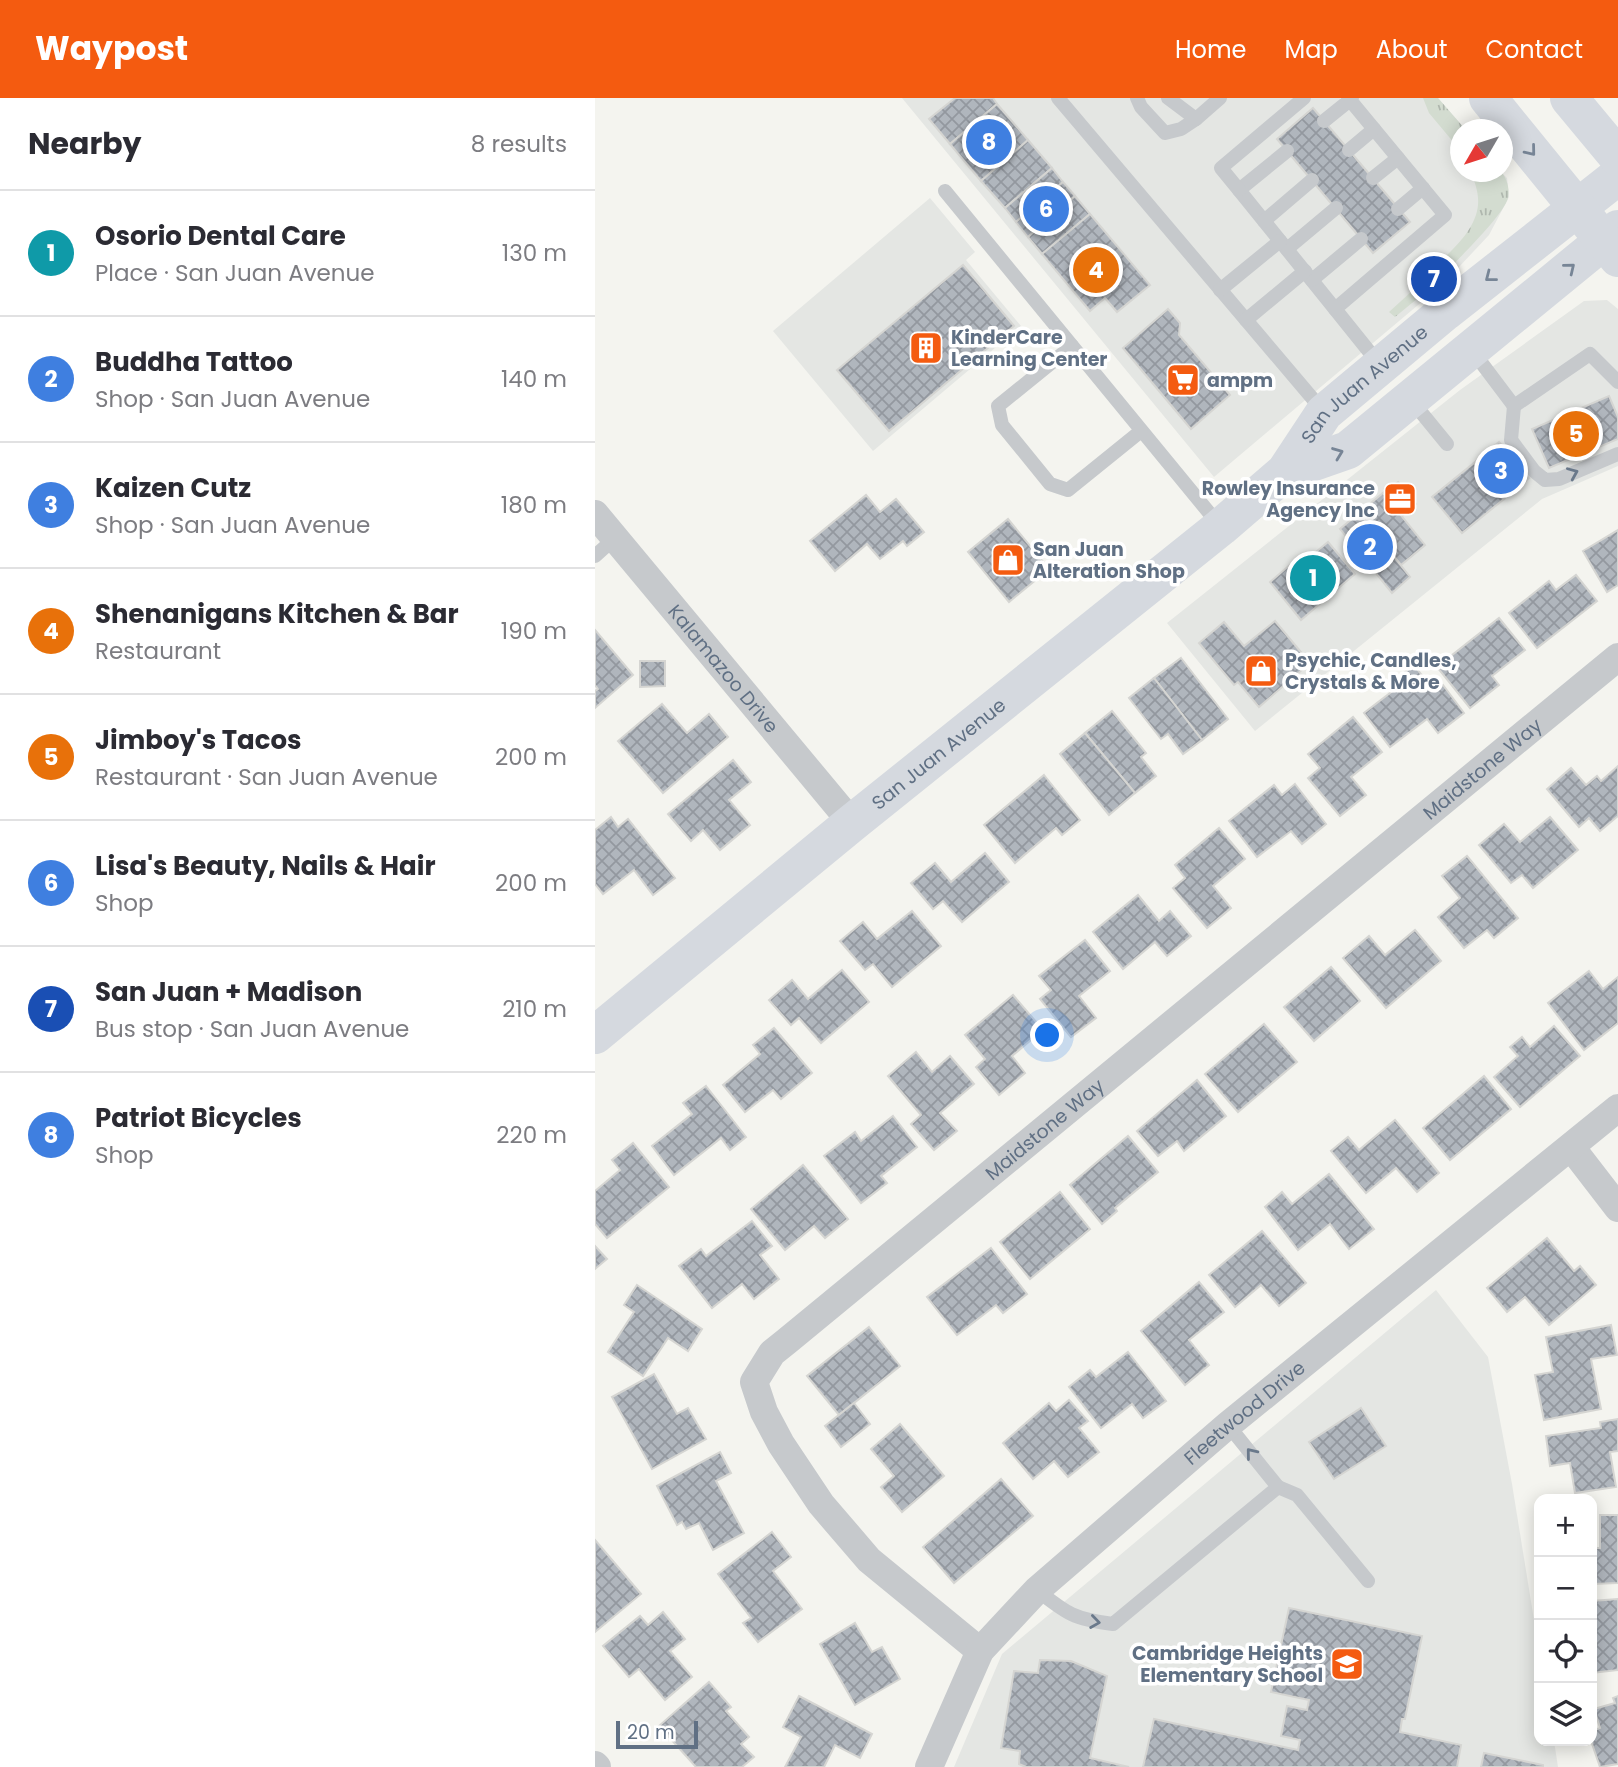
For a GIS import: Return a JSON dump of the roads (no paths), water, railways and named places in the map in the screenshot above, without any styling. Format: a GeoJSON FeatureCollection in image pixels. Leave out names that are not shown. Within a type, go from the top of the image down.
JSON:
{"type":"FeatureCollection","features":[{"type":"Feature","properties":{"kind":"main road"},"geometry":{"type":"LineString","coordinates":[[1488,98],[1577,209],[1613,243]]}},
{"type":"Feature","properties":{"kind":"main road"},"geometry":{"type":"LineString","coordinates":[[1569,98],[1618,157]]}},
{"type":"Feature","properties":{"kind":"main road","name":"San Juan Avenue"},"geometry":{"type":"LineString","coordinates":[[595,1035],[852,823],[1221,527],[1285,472],[1324,413],[1445,312],[1618,176]]}},
{"type":"Feature","properties":{"kind":"main road","name":"San Juan Avenue"},"geometry":{"type":"LineString","coordinates":[[1285,472],[1348,450],[1470,348],[1613,243]]}},
{"type":"Feature","properties":{"kind":"street","name":"Kalamazoo Drive"},"geometry":{"type":"LineString","coordinates":[[595,514],[605,547],[852,823]]}},
{"type":"Feature","properties":{"kind":"street","name":"Maidstone Way"},"geometry":{"type":"LineString","coordinates":[[980,1651],[869,1560],[821,1504],[781,1444],[764,1412],[754,1382],[772,1353],[1618,657]]}},
{"type":"Feature","properties":{"kind":"street","name":"Fleetwood Drive"},"geometry":{"type":"LineString","coordinates":[[929,1767],[980,1651],[1037,1590],[1228,1425],[1618,1108]]}},
{"type":"Feature","properties":{"kind":"street"},"geometry":{"type":"LineString","coordinates":[[1571,1147],[1618,1208]]}},
{"type":"Feature","properties":{"kind":"lane"},"geometry":{"type":"LineString","coordinates":[[1058,98],[1324,413]]}},
{"type":"Feature","properties":{"kind":"lane"},"geometry":{"type":"LineString","coordinates":[[1137,98],[1141,107],[1165,133],[1181,129],[1220,98]]}},
{"type":"Feature","properties":{"kind":"lane"},"geometry":{"type":"LineString","coordinates":[[1168,98],[1196,119]]}},
{"type":"Feature","properties":{"kind":"lane"},"geometry":{"type":"LineString","coordinates":[[1304,98],[1221,168],[1381,366]]}},
{"type":"Feature","properties":{"kind":"lane"},"geometry":{"type":"LineString","coordinates":[[1324,121],[1350,99],[1445,215],[1335,309]]}},
{"type":"Feature","properties":{"kind":"lane"},"geometry":{"type":"LineString","coordinates":[[1349,150],[1374,129]]}},
{"type":"Feature","properties":{"kind":"lane"},"geometry":{"type":"LineString","coordinates":[[1239,190],[1287,151]]}},
{"type":"Feature","properties":{"kind":"lane"},"geometry":{"type":"LineString","coordinates":[[1373,178],[1398,158]]}},
{"type":"Feature","properties":{"kind":"lane"},"geometry":{"type":"LineString","coordinates":[[1263,220],[1312,180]]}},
{"type":"Feature","properties":{"kind":"lane"},"geometry":{"type":"LineString","coordinates":[[1398,209],[1423,188]]}},
{"type":"Feature","properties":{"kind":"lane"},"geometry":{"type":"LineString","coordinates":[[945,191],[1221,527]]}},
{"type":"Feature","properties":{"kind":"lane"},"geometry":{"type":"LineString","coordinates":[[1220,290],[1336,208]]}},
{"type":"Feature","properties":{"kind":"lane"},"geometry":{"type":"LineString","coordinates":[[1246,320],[1361,239]]}},
{"type":"Feature","properties":{"kind":"lane"},"geometry":{"type":"LineString","coordinates":[[1072,346],[998,406],[1002,425],[1050,484],[1068,490],[1141,431]]}},
{"type":"Feature","properties":{"kind":"lane"},"geometry":{"type":"LineString","coordinates":[[1470,348],[1514,406],[1511,440],[1534,471],[1545,480],[1559,480],[1618,454]]}},
{"type":"Feature","properties":{"kind":"lane"},"geometry":{"type":"LineString","coordinates":[[1514,406],[1590,354],[1618,382]]}},
{"type":"Feature","properties":{"kind":"lane"},"geometry":{"type":"LineString","coordinates":[[1410,398],[1447,444]]}},
{"type":"Feature","properties":{"kind":"lane"},"geometry":{"type":"LineString","coordinates":[[1228,1425],[1278,1487],[1297,1495],[1368,1581]]}},
{"type":"Feature","properties":{"kind":"lane"},"geometry":{"type":"LineString","coordinates":[[1037,1590],[1081,1620],[1113,1624],[1278,1487]]}},
{"type":"Feature","properties":{"kind":"place","name":"Patriot Bicycles"},"geometry":{"type":"Point","coordinates":[989,142]}},
{"type":"Feature","properties":{"kind":"place","name":"Lisa's Beauty, Nails & Hair"},"geometry":{"type":"Point","coordinates":[1046,209]}},
{"type":"Feature","properties":{"kind":"place","name":"Shenanigans Kitchen & Bar"},"geometry":{"type":"Point","coordinates":[1096,270]}},
{"type":"Feature","properties":{"kind":"place","name":"San Juan + Madison"},"geometry":{"type":"Point","coordinates":[1434,279]}},
{"type":"Feature","properties":{"kind":"place","name":"KinderCare Learning Center"},"geometry":{"type":"Point","coordinates":[926,348]}},
{"type":"Feature","properties":{"kind":"place","name":"ampm"},"geometry":{"type":"Point","coordinates":[1183,380]}},
{"type":"Feature","properties":{"kind":"place","name":"Jimboy's Tacos"},"geometry":{"type":"Point","coordinates":[1576,434]}},
{"type":"Feature","properties":{"kind":"place","name":"Kaizen Cutz"},"geometry":{"type":"Point","coordinates":[1501,471]}},
{"type":"Feature","properties":{"kind":"place","name":"Rowley Insurance Agency Inc"},"geometry":{"type":"Point","coordinates":[1400,499]}},
{"type":"Feature","properties":{"kind":"place","name":"Buddha Tattoo"},"geometry":{"type":"Point","coordinates":[1370,547]}},
{"type":"Feature","properties":{"kind":"place","name":"San Juan Alteration Shop"},"geometry":{"type":"Point","coordinates":[1008,560]}},
{"type":"Feature","properties":{"kind":"place","name":"Osorio Dental Care"},"geometry":{"type":"Point","coordinates":[1313,578]}},
{"type":"Feature","properties":{"kind":"place","name":"Psychic, Candles, Crystals & More"},"geometry":{"type":"Point","coordinates":[1261,671]}},
{"type":"Feature","properties":{"kind":"place","name":"Cambridge Heights Elementary School"},"geometry":{"type":"Point","coordinates":[1347,1664]}}]}
